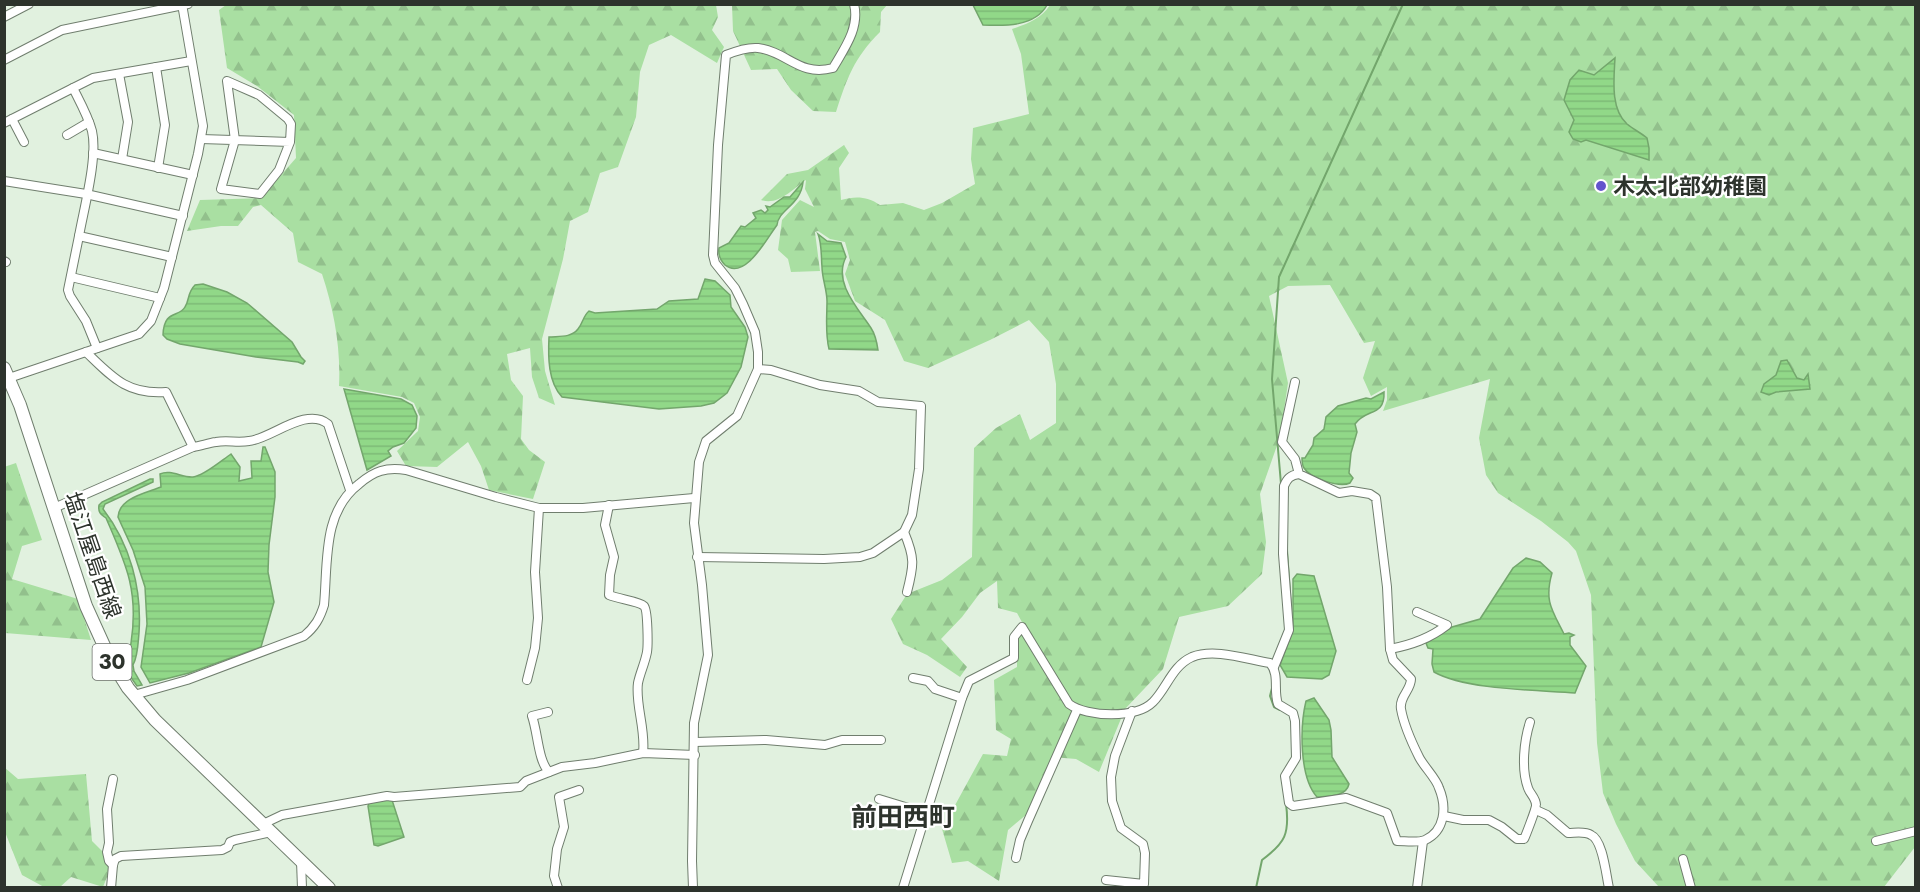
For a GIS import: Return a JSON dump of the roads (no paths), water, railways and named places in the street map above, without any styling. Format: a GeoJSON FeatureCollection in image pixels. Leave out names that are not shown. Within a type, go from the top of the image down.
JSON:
{"type":"FeatureCollection","features":[{"type":"Feature","properties":{"kind":"main road","name":"塩江屋島西線"},"geometry":{"type":"LineString","coordinates":[[7,373],[20,405],[86,606],[110,659],[134,695],[155,720],[329,888]]}},
{"type":"Feature","properties":{"kind":"street"},"geometry":{"type":"LineString","coordinates":[[4,17],[29,4]]}},
{"type":"Feature","properties":{"kind":"street"},"geometry":{"type":"LineString","coordinates":[[4,60],[62,30],[188,4]]}},
{"type":"Feature","properties":{"kind":"street"},"geometry":{"type":"LineString","coordinates":[[693,888],[694,723],[708,655],[694,523],[694,498],[699,462],[706,441],[737,416],[758,369],[755,332],[735,288],[715,263],[713,255],[718,146],[726,55],[756,48],[772,52],[797,66],[814,71],[833,68],[851,38],[855,20],[854,4]]}},
{"type":"Feature","properties":{"kind":"street"},"geometry":{"type":"LineString","coordinates":[[7,373],[86,352],[139,334],[151,321],[160,298],[183,216],[203,126],[182,5]]}},
{"type":"Feature","properties":{"kind":"street"},"geometry":{"type":"LineString","coordinates":[[24,142],[8,121],[93,78],[191,61]]}},
{"type":"Feature","properties":{"kind":"street"},"geometry":{"type":"LineString","coordinates":[[156,67],[165,125],[158,168]]}},
{"type":"Feature","properties":{"kind":"street"},"geometry":{"type":"LineString","coordinates":[[119,74],[128,122],[122,159]]}},
{"type":"Feature","properties":{"kind":"street"},"geometry":{"type":"LineString","coordinates":[[227,81],[259,95],[288,119],[291,124],[290,142],[279,170],[260,194],[221,189],[235,140],[227,81]]}},
{"type":"Feature","properties":{"kind":"street"},"geometry":{"type":"LineString","coordinates":[[73,88],[92,131],[93,153],[68,290],[91,329],[97,348]]}},
{"type":"Feature","properties":{"kind":"street"},"geometry":{"type":"LineString","coordinates":[[67,135],[89,122]]}},
{"type":"Feature","properties":{"kind":"street"},"geometry":{"type":"LineString","coordinates":[[201,139],[290,142]]}},
{"type":"Feature","properties":{"kind":"street"},"geometry":{"type":"LineString","coordinates":[[93,153],[193,175]]}},
{"type":"Feature","properties":{"kind":"street"},"geometry":{"type":"LineString","coordinates":[[4,181],[86,194],[183,216]]}},
{"type":"Feature","properties":{"kind":"street"},"geometry":{"type":"LineString","coordinates":[[79,236],[172,257]]}},
{"type":"Feature","properties":{"kind":"street"},"geometry":{"type":"LineString","coordinates":[[71,277],[160,298]]}},
{"type":"Feature","properties":{"kind":"street"},"geometry":{"type":"LineString","coordinates":[[86,352],[120,383],[144,392],[166,392],[193,447]]}},
{"type":"Feature","properties":{"kind":"street"},"geometry":{"type":"LineString","coordinates":[[698,558],[860,557],[873,553],[904,532],[912,515],[919,469],[921,406],[878,402],[859,391],[820,385],[771,370],[758,369]]}},
{"type":"Feature","properties":{"kind":"street"},"geometry":{"type":"LineString","coordinates":[[1296,382],[1282,442],[1296,459],[1299,474]]}},
{"type":"Feature","properties":{"kind":"street"},"geometry":{"type":"LineString","coordinates":[[54,508],[193,447],[216,442],[248,442],[305,420],[324,421],[332,432],[351,490]]}},
{"type":"Feature","properties":{"kind":"street"},"geometry":{"type":"LineString","coordinates":[[134,695],[187,680],[304,636],[314,628],[324,605],[331,525],[339,504],[351,490],[379,470],[392,468],[406,470],[539,508],[583,508],[694,498]]}},
{"type":"Feature","properties":{"kind":"street"},"geometry":{"type":"LineString","coordinates":[[1299,474],[1339,493],[1352,491],[1370,494],[1376,498],[1387,587],[1390,649],[1393,660],[1411,679],[1400,705],[1406,731],[1427,771],[1440,788],[1444,816],[1441,825],[1423,841],[1397,841],[1387,813],[1346,798],[1293,806],[1289,803],[1285,776],[1296,758],[1295,721],[1293,713],[1278,704],[1275,694],[1275,673],[1288,630],[1283,554],[1284,486],[1292,475],[1299,474]]}},
{"type":"Feature","properties":{"kind":"street"},"geometry":{"type":"LineString","coordinates":[[609,506],[605,525],[614,557],[609,595],[641,604],[646,608],[648,615],[648,650],[638,684],[644,731],[643,753]]}},
{"type":"Feature","properties":{"kind":"street"},"geometry":{"type":"LineString","coordinates":[[527,680],[535,648],[538,618],[535,572],[539,508]]}},
{"type":"Feature","properties":{"kind":"street"},"geometry":{"type":"LineString","coordinates":[[904,532],[913,560],[907,592]]}},
{"type":"Feature","properties":{"kind":"street"},"geometry":{"type":"LineString","coordinates":[[1390,649],[1411,645],[1437,634],[1447,625],[1417,612]]}},
{"type":"Feature","properties":{"kind":"street"},"geometry":{"type":"LineString","coordinates":[[903,888],[969,681],[1014,658],[1014,637],[1022,627],[1069,704],[1077,710],[1107,714],[1132,711],[1152,703],[1180,664],[1192,657],[1219,654],[1270,663],[1275,673]]}},
{"type":"Feature","properties":{"kind":"street"},"geometry":{"type":"LineString","coordinates":[[914,678],[928,681],[935,689],[962,698]]}},
{"type":"Feature","properties":{"kind":"street"},"geometry":{"type":"LineString","coordinates":[[1016,858],[1028,820],[1077,710]]}},
{"type":"Feature","properties":{"kind":"street"},"geometry":{"type":"LineString","coordinates":[[1106,880],[1144,884],[1143,844],[1121,828],[1112,801],[1115,756],[1132,711]]}},
{"type":"Feature","properties":{"kind":"street"},"geometry":{"type":"LineString","coordinates":[[548,712],[532,716],[540,744],[542,762],[549,772]]}},
{"type":"Feature","properties":{"kind":"street"},"geometry":{"type":"LineString","coordinates":[[1444,816],[1462,820],[1489,820],[1517,839],[1524,839],[1527,836],[1536,810],[1525,769],[1526,737],[1530,722]]}},
{"type":"Feature","properties":{"kind":"street"},"geometry":{"type":"LineString","coordinates":[[695,742],[766,740],[825,745],[842,740],[881,740]]}},
{"type":"Feature","properties":{"kind":"street"},"geometry":{"type":"LineString","coordinates":[[111,888],[113,865],[115,859],[121,856],[222,850],[228,847],[230,842],[267,828],[282,816],[387,796],[520,787],[526,782],[562,767],[643,753],[695,755]]}},
{"type":"Feature","properties":{"kind":"street"},"geometry":{"type":"LineString","coordinates":[[113,779],[107,809],[109,843],[107,852],[109,861],[113,865]]}},
{"type":"Feature","properties":{"kind":"street"},"geometry":{"type":"LineString","coordinates":[[558,888],[554,876],[556,849],[564,827],[560,796],[579,790]]}},
{"type":"Feature","properties":{"kind":"street"},"geometry":{"type":"LineString","coordinates":[[879,799],[926,813]]}},
{"type":"Feature","properties":{"kind":"street"},"geometry":{"type":"LineString","coordinates":[[1536,810],[1547,815],[1568,833],[1589,833],[1595,837],[1600,846],[1609,888]]}},
{"type":"Feature","properties":{"kind":"street"},"geometry":{"type":"LineString","coordinates":[[1876,841],[1916,831]]}},
{"type":"Feature","properties":{"kind":"street"},"geometry":{"type":"LineString","coordinates":[[1417,888],[1423,841]]}},
{"type":"Feature","properties":{"kind":"street"},"geometry":{"type":"LineString","coordinates":[[1683,859],[1691,888]]}},
{"type":"Feature","properties":{"kind":"street"},"geometry":{"type":"LineString","coordinates":[[301,861],[302,888]]}},
{"type":"Feature","properties":{"kind":"waterway"},"geometry":{"type":"LineString","coordinates":[[1281,484],[1272,379],[1279,277],[1403,4]]}},
{"type":"Feature","properties":{"kind":"waterway"},"geometry":{"type":"LineString","coordinates":[[1287,550],[1291,607]]}},
{"type":"Feature","properties":{"kind":"waterway"},"geometry":{"type":"LineString","coordinates":[[1272,688],[1270,696],[1274,707],[1280,710]]}},
{"type":"Feature","properties":{"kind":"waterway"},"geometry":{"type":"LineString","coordinates":[[1256,888],[1262,860],[1281,843],[1284,837],[1287,823],[1286,804]]}},
{"type":"Feature","properties":{"kind":"place","name":"木太北部幼稚園"},"geometry":{"type":"Point","coordinates":[1601,186]}},
{"type":"Feature","properties":{"kind":"district","name":"前田西町"},"geometry":{"type":"Point","coordinates":[903,817]}}]}
